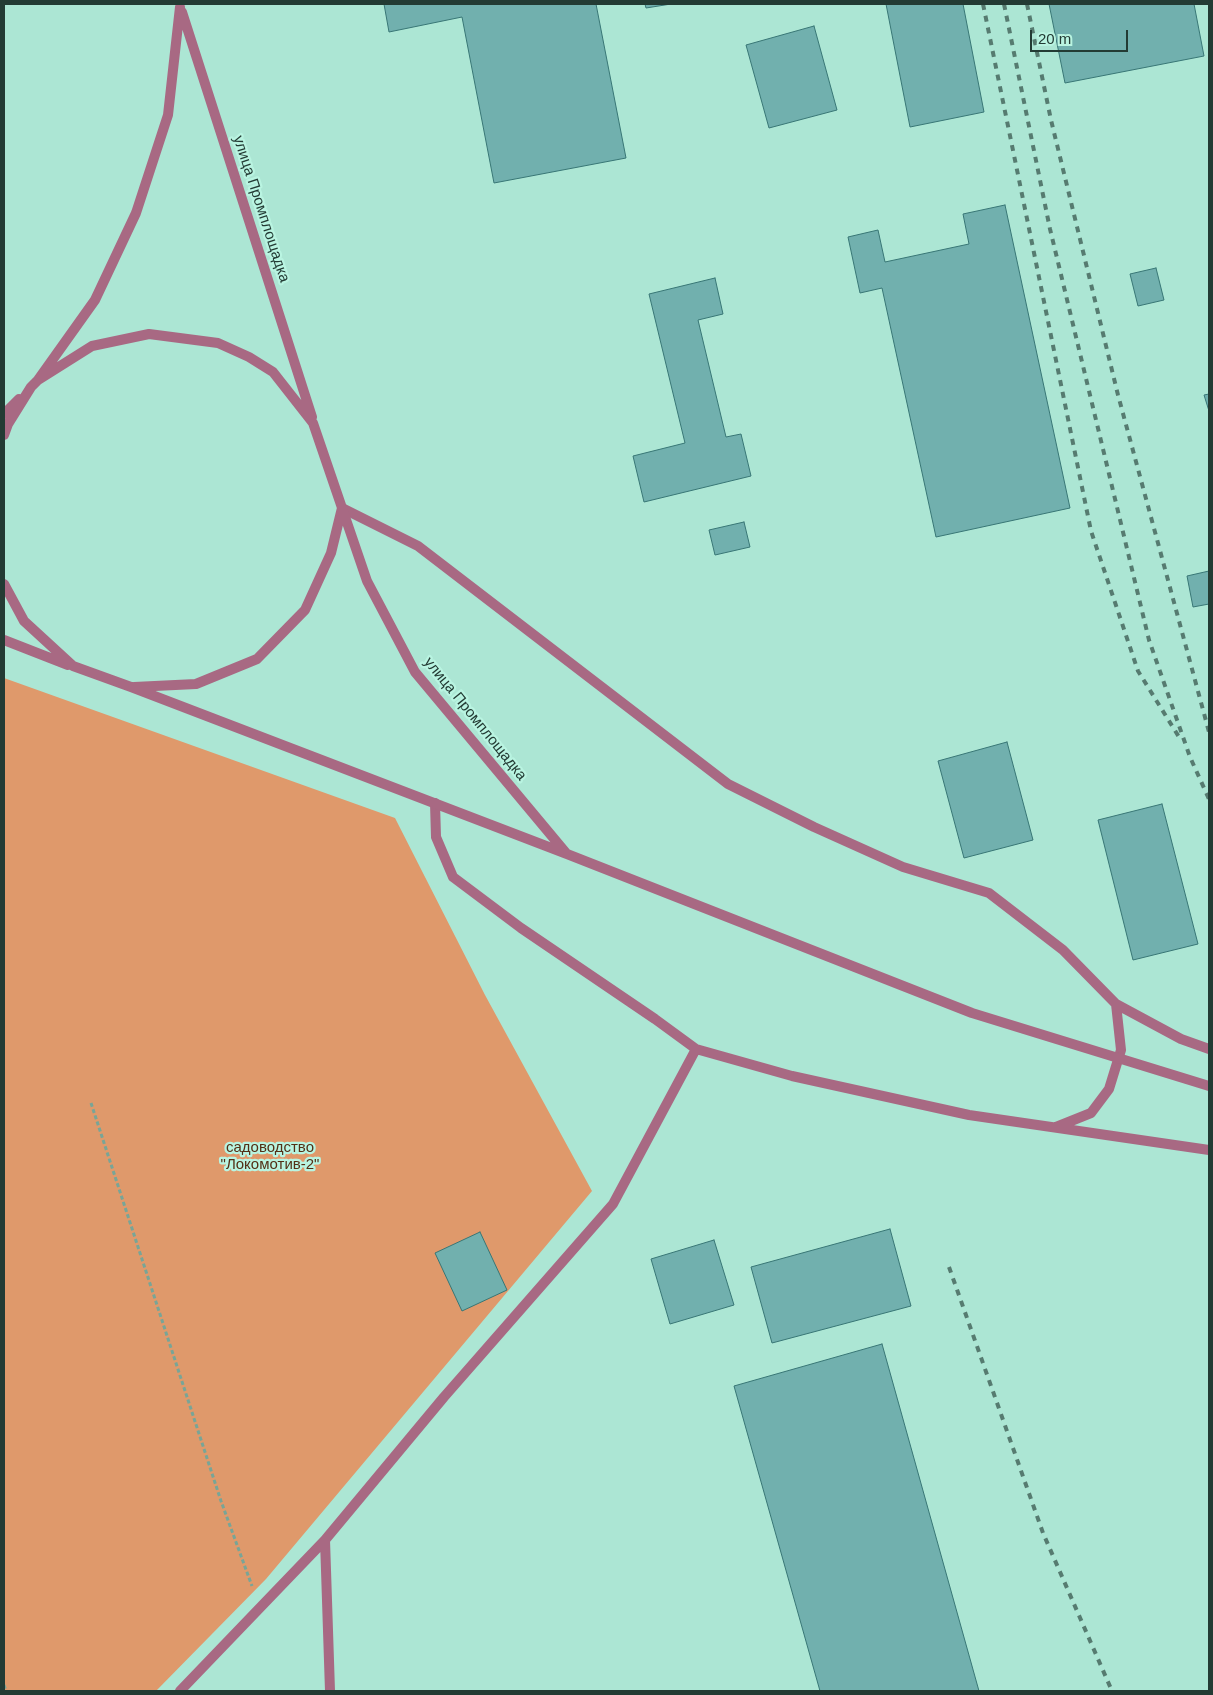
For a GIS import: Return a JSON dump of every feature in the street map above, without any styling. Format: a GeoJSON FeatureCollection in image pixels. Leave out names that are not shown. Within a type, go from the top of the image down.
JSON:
{"type":"FeatureCollection","features":[{"type":"Feature","properties":{"kind":"street"},"geometry":{"type":"LineString","coordinates":[[4,435],[8,424],[34,384],[95,300],[136,213],[168,115],[180,5]]}},
{"type":"Feature","properties":{"kind":"street","name":"улица Промплощадка"},"geometry":{"type":"LineString","coordinates":[[180,5],[313,423],[367,581],[415,672],[567,854]]}},
{"type":"Feature","properties":{"kind":"street"},"geometry":{"type":"LineString","coordinates":[[4,414],[34,384],[92,346],[149,334],[218,344],[249,357],[273,372],[313,423]]}},
{"type":"Feature","properties":{"kind":"street"},"geometry":{"type":"LineString","coordinates":[[131,687],[196,684],[257,658],[306,610],[331,553],[342,508],[418,546],[728,784],[814,827],[903,867],[989,894],[1063,950],[1116,1004],[1180,1039],[1209,1049]]}},
{"type":"Feature","properties":{"kind":"street"},"geometry":{"type":"LineString","coordinates":[[4,584],[24,621],[73,666]]}},
{"type":"Feature","properties":{"kind":"street"},"geometry":{"type":"LineString","coordinates":[[4,640],[435,803],[972,1013],[1209,1086]]}},
{"type":"Feature","properties":{"kind":"street"},"geometry":{"type":"LineString","coordinates":[[435,803],[436,837],[454,877],[521,928],[696,1049],[792,1076],[969,1115],[1209,1150]]}},
{"type":"Feature","properties":{"kind":"street"},"geometry":{"type":"LineString","coordinates":[[1056,1127],[1091,1113],[1109,1089],[1121,1050],[1116,1004]]}},
{"type":"Feature","properties":{"kind":"street"},"geometry":{"type":"LineString","coordinates":[[180,1691],[325,1540],[444,1397],[613,1204],[696,1049]]}},
{"type":"Feature","properties":{"kind":"street"},"geometry":{"type":"LineString","coordinates":[[325,1540],[330,1691]]}},
{"type":"Feature","properties":{"kind":"path"},"geometry":{"type":"LineString","coordinates":[[91,1103],[221,1501],[260,1608]]}},
{"type":"Feature","properties":{"kind":"path"},"geometry":{"type":"LineString","coordinates":[[4,1685],[6,1691]]}},
{"type":"Feature","properties":{"kind":"green space","name":"садоводство \"Локомотив-2\""},"geometry":{"type":"Polygon","coordinates":[[[4,678],[395,818],[485,995],[592,1191],[266,1579],[156,1691],[4,1691],[4,678]]]}},
{"type":"Feature","properties":{"kind":"building"},"geometry":{"type":"Polygon","coordinates":[[[384,4],[596,4],[626,158],[494,183],[462,17],[389,32],[384,4]]]}},
{"type":"Feature","properties":{"kind":"building"},"geometry":{"type":"Polygon","coordinates":[[[645,4],[671,4],[646,8],[645,4]]]}},
{"type":"Feature","properties":{"kind":"building"},"geometry":{"type":"Polygon","coordinates":[[[886,4],[963,4],[984,112],[910,127],[886,4]]]}},
{"type":"Feature","properties":{"kind":"building"},"geometry":{"type":"Polygon","coordinates":[[[1049,4],[1194,4],[1204,56],[1065,83],[1049,4]]]}},
{"type":"Feature","properties":{"kind":"building"},"geometry":{"type":"Polygon","coordinates":[[[814,26],[837,110],[769,128],[746,45],[814,26]]]}},
{"type":"Feature","properties":{"kind":"building"},"geometry":{"type":"Polygon","coordinates":[[[1005,205],[1070,508],[936,537],[882,288],[860,293],[848,237],[878,230],[885,262],[969,244],[963,214],[1005,205]]]}},
{"type":"Feature","properties":{"kind":"building"},"geometry":{"type":"Polygon","coordinates":[[[1156,268],[1164,300],[1138,306],[1130,274],[1156,268]]]}},
{"type":"Feature","properties":{"kind":"building"},"geometry":{"type":"Polygon","coordinates":[[[715,278],[723,314],[698,320],[726,437],[741,434],[751,476],[644,502],[633,456],[685,443],[649,294],[715,278]]]}},
{"type":"Feature","properties":{"kind":"building"},"geometry":{"type":"Polygon","coordinates":[[[1209,394],[1209,411],[1204,395],[1209,394]]]}},
{"type":"Feature","properties":{"kind":"building"},"geometry":{"type":"Polygon","coordinates":[[[744,522],[750,547],[715,555],[709,530],[744,522]]]}},
{"type":"Feature","properties":{"kind":"building"},"geometry":{"type":"Polygon","coordinates":[[[1209,571],[1209,604],[1193,607],[1187,576],[1209,571]]]}},
{"type":"Feature","properties":{"kind":"building"},"geometry":{"type":"Polygon","coordinates":[[[1007,742],[1033,840],[964,858],[938,761],[1007,742]]]}},
{"type":"Feature","properties":{"kind":"building"},"geometry":{"type":"Polygon","coordinates":[[[1162,804],[1198,944],[1133,960],[1098,820],[1162,804]]]}},
{"type":"Feature","properties":{"kind":"building"},"geometry":{"type":"Polygon","coordinates":[[[890,1229],[911,1306],[772,1343],[751,1267],[890,1229]]]}},
{"type":"Feature","properties":{"kind":"building"},"geometry":{"type":"Polygon","coordinates":[[[480,1232],[507,1290],[462,1311],[435,1253],[480,1232]]]}},
{"type":"Feature","properties":{"kind":"building"},"geometry":{"type":"Polygon","coordinates":[[[714,1240],[734,1305],[670,1324],[651,1259],[714,1240]]]}},
{"type":"Feature","properties":{"kind":"building"},"geometry":{"type":"Polygon","coordinates":[[[882,1344],[979,1691],[820,1691],[734,1386],[882,1344]]]}},
{"type":"Feature","properties":{"kind":"railway"},"geometry":{"type":"LineString","coordinates":[[983,4],[1091,531],[1138,671],[1179,737]]}},
{"type":"Feature","properties":{"kind":"railway"},"geometry":{"type":"LineString","coordinates":[[1004,4],[1050,229],[1149,640],[1190,757],[1209,799]]}},
{"type":"Feature","properties":{"kind":"railway"},"geometry":{"type":"LineString","coordinates":[[1027,4],[1051,120],[1118,395],[1209,732]]}},
{"type":"Feature","properties":{"kind":"railway"},"geometry":{"type":"LineString","coordinates":[[949,1267],[1043,1533],[1112,1691]]}}]}
